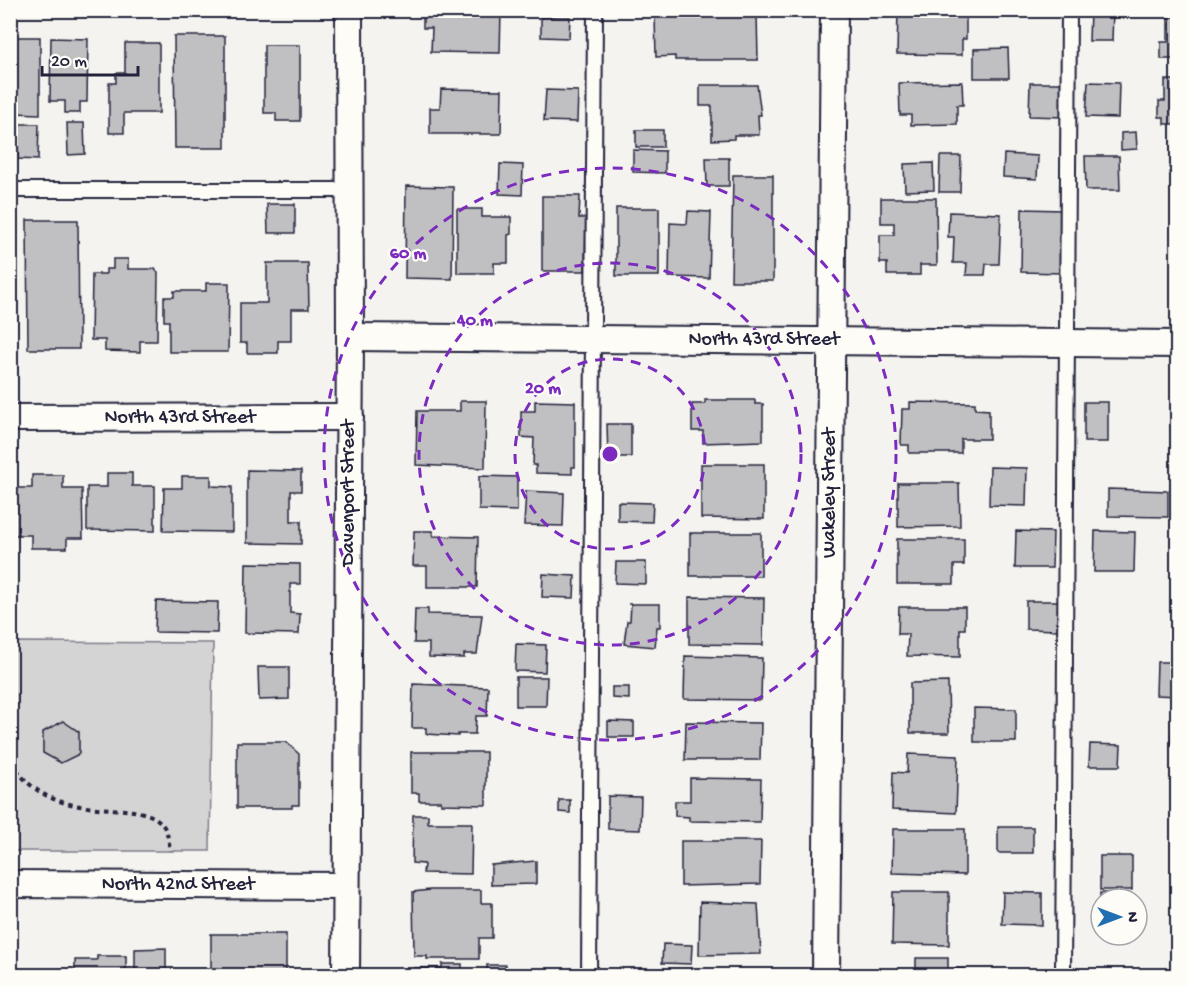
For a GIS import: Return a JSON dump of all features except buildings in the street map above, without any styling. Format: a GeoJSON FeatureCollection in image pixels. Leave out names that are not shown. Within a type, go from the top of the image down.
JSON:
{"type":"FeatureCollection","features":[{"type":"Feature","properties":{"kind":"street","name":"Davenport Street"},"geometry":{"type":"LineString","coordinates":[[346,975],[350,417],[349,10]]}},
{"type":"Feature","properties":{"kind":"street","name":"Wakeley Street"},"geometry":{"type":"LineString","coordinates":[[826,975],[834,10]]}},
{"type":"Feature","properties":{"kind":"street","name":"North 43rd Street"},"geometry":{"type":"LineString","coordinates":[[350,337],[1178,344]]}},
{"type":"Feature","properties":{"kind":"street","name":"North 43rd Street"},"geometry":{"type":"LineString","coordinates":[[10,418],[350,417]]}},
{"type":"Feature","properties":{"kind":"street","name":"North 42nd Street"},"geometry":{"type":"LineString","coordinates":[[10,884],[346,886]]}},
{"type":"Feature","properties":{"kind":"lane"},"geometry":{"type":"LineString","coordinates":[[590,975],[594,10]]}},
{"type":"Feature","properties":{"kind":"lane"},"geometry":{"type":"LineString","coordinates":[[1064,975],[1070,10]]}},
{"type":"Feature","properties":{"kind":"lane"},"geometry":{"type":"LineString","coordinates":[[10,190],[348,190]]}},
{"type":"Feature","properties":{"kind":"path"},"geometry":{"type":"LineString","coordinates":[[12,762],[32,789],[49,797],[88,808],[140,813],[152,817],[162,824],[170,851]]}},
{"type":"Feature","properties":{"kind":"shaded area"},"geometry":{"type":"Polygon","coordinates":[[[11,642],[213,643],[210,851],[11,851],[11,642]]]}}]}
